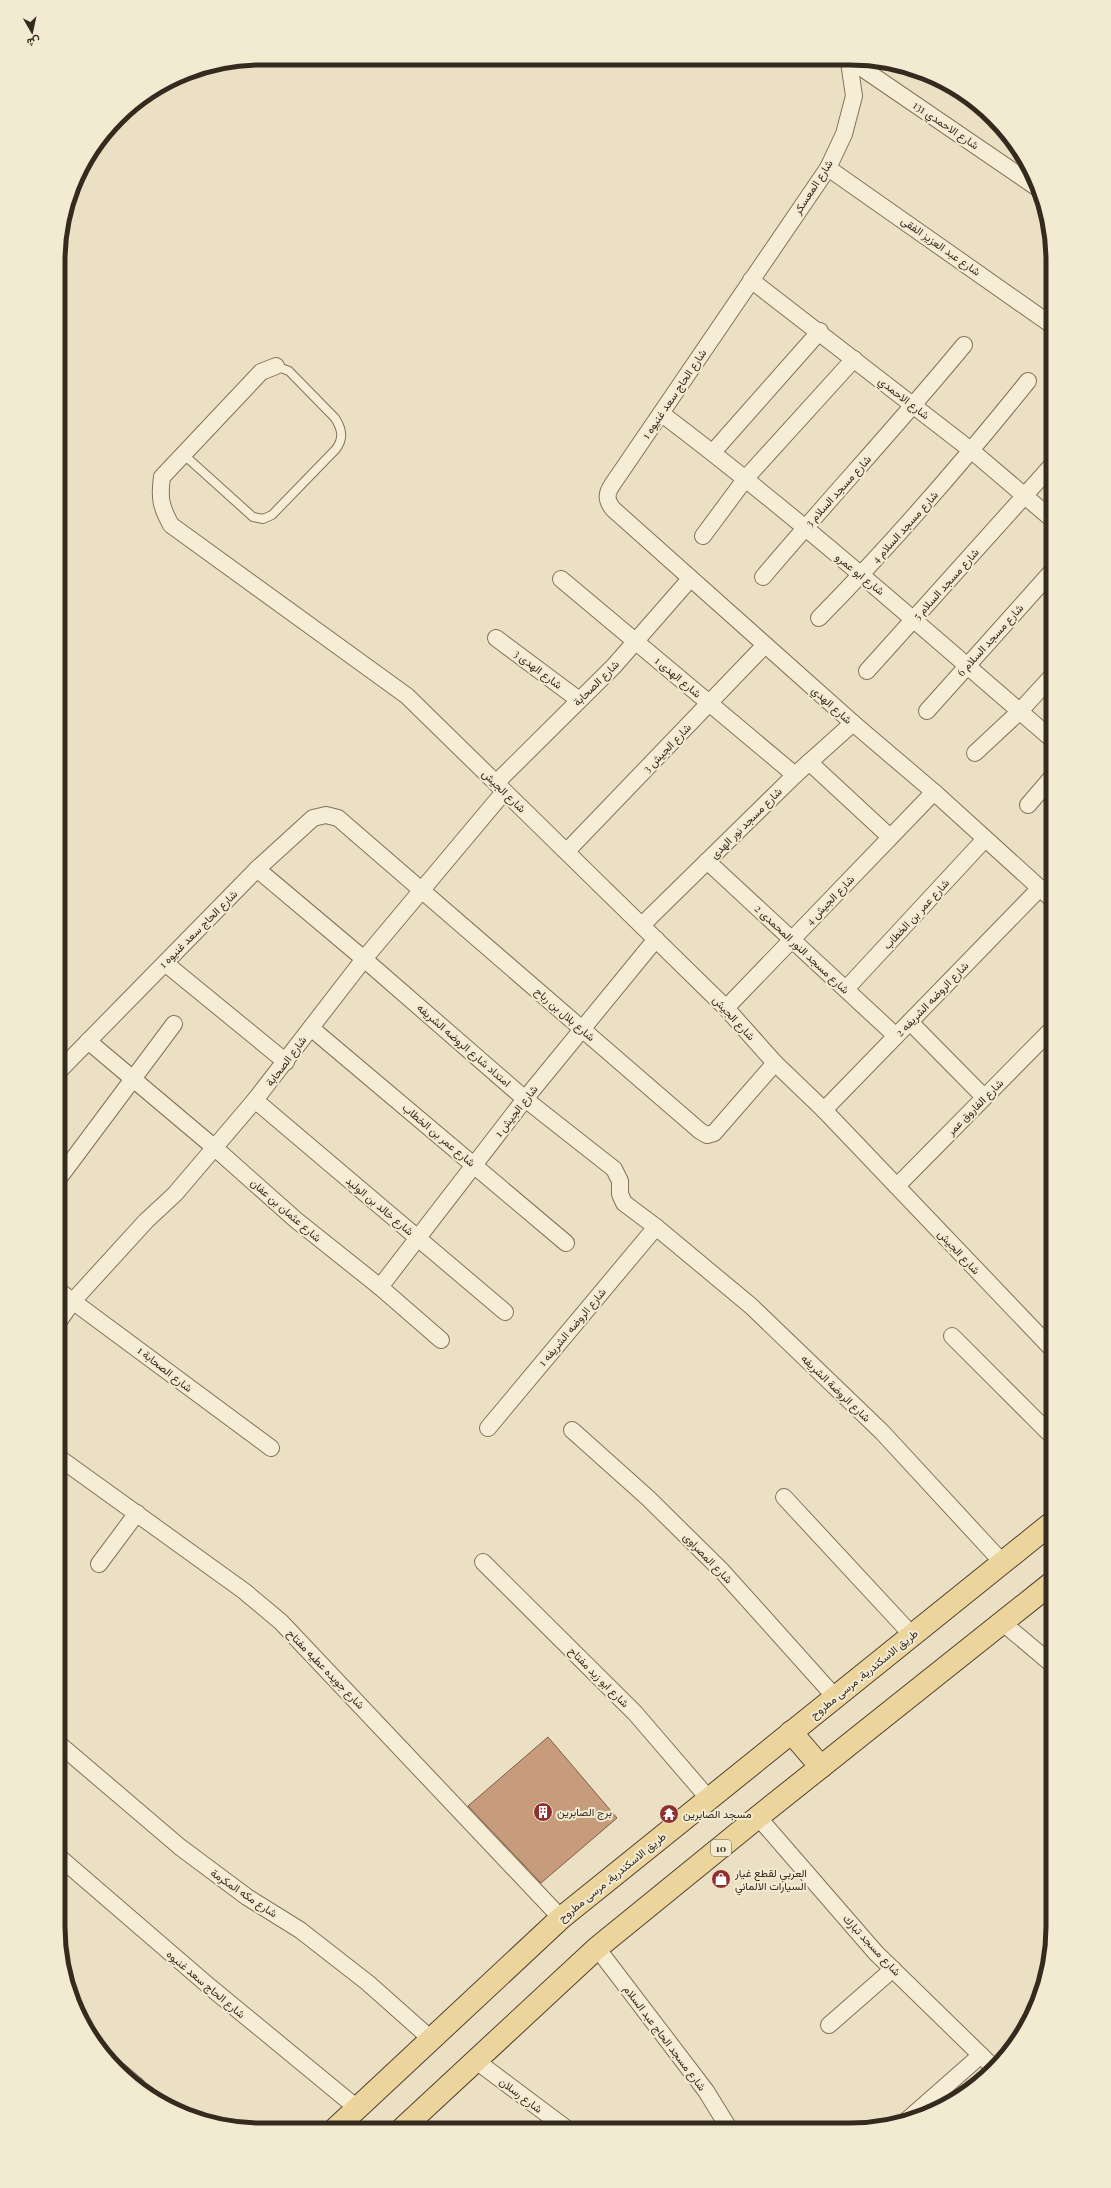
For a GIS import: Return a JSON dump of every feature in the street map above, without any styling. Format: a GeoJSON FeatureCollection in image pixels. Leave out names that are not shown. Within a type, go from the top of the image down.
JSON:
{"type":"FeatureCollection","features":[{"type":"Feature","properties":{"kind":"main road","name":"طريق الاسكندرية, مرسى مطروح"},"geometry":{"type":"LineString","coordinates":[[340,2123],[561,1918],[1046,1527]]}},
{"type":"Feature","properties":{"kind":"main road","name":"10"},"geometry":{"type":"LineString","coordinates":[[408,2123],[598,1948],[758,1817],[1046,1588]]}},
{"type":"Feature","properties":{"kind":"main road"},"geometry":{"type":"LineString","coordinates":[[791,1732],[821,1767]]}},
{"type":"Feature","properties":{"kind":"street","name":"شارع المعسكر"},"geometry":{"type":"LineString","coordinates":[[751,280],[828,168],[844,134],[854,96],[849,65]]}},
{"type":"Feature","properties":{"kind":"street","name":"شارع الاحمدي 131"},"geometry":{"type":"LineString","coordinates":[[857,65],[1030,183]]}},
{"type":"Feature","properties":{"kind":"street","name":"شارع عبد العزيز الفقى"},"geometry":{"type":"LineString","coordinates":[[828,168],[1046,321]]}},
{"type":"Feature","properties":{"kind":"street","name":"شارع الاحمدي"},"geometry":{"type":"LineString","coordinates":[[751,280],[820,331],[972,451],[1046,514]]}},
{"type":"Feature","properties":{"kind":"street","name":"شارع الحاج سعد غنيوه 1"},"geometry":{"type":"LineString","coordinates":[[613,509],[608,502],[607,493],[662,414],[751,280]]}},
{"type":"Feature","properties":{"kind":"street"},"geometry":{"type":"LineString","coordinates":[[713,452],[820,331]]}},
{"type":"Feature","properties":{"kind":"street","name":"شارع مسجد السلام 3"},"geometry":{"type":"LineString","coordinates":[[762,577],[914,406],[964,345]]}},
{"type":"Feature","properties":{"kind":"street"},"geometry":{"type":"LineString","coordinates":[[703,536],[746,478],[854,359]]}},
{"type":"Feature","properties":{"kind":"street","name":"شارع الجيش"},"geometry":{"type":"LineString","coordinates":[[276,366],[260,372],[162,477],[159,494],[163,510],[172,525],[407,696],[567,850],[726,1008],[775,1063],[824,1110],[1046,1343]]}},
{"type":"Feature","properties":{"kind":"street","name":"شارع مسجد السلام 4"},"geometry":{"type":"LineString","coordinates":[[820,618],[862,575],[972,451],[1028,381]]}},
{"type":"Feature","properties":{"kind":"street","name":"شارع ابو عمرو"},"geometry":{"type":"LineString","coordinates":[[662,414],[746,478],[804,528],[915,619],[1046,734]]}},
{"type":"Feature","properties":{"kind":"street","name":"شارع مسجد السلام 5"},"geometry":{"type":"LineString","coordinates":[[867,671],[1046,472]]}},
{"type":"Feature","properties":{"kind":"street","name":"شارع الهدي"},"geometry":{"type":"LineString","coordinates":[[613,509],[853,723],[934,792],[1046,894]]}},
{"type":"Feature","properties":{"kind":"street","name":"شارع الهدى 1"},"geometry":{"type":"LineString","coordinates":[[560,578],[795,775]]}},
{"type":"Feature","properties":{"kind":"street","name":"شارع مسجد السلام 6"},"geometry":{"type":"LineString","coordinates":[[927,711],[1046,578]]}},
{"type":"Feature","properties":{"kind":"street","name":"شارع الصحابة"},"geometry":{"type":"LineString","coordinates":[[65,1312],[73,1300],[146,1221],[175,1194],[255,1100],[286,1062],[364,958],[500,787],[635,641],[690,579]]}},
{"type":"Feature","properties":{"kind":"street","name":"شارع الهدى 3"},"geometry":{"type":"LineString","coordinates":[[496,638],[580,700]]}},
{"type":"Feature","properties":{"kind":"street","name":"شارع الجيش 3"},"geometry":{"type":"LineString","coordinates":[[567,850],[710,704],[765,645]]}},
{"type":"Feature","properties":{"kind":"street"},"geometry":{"type":"LineString","coordinates":[[976,753],[1020,711],[1046,683]]}},
{"type":"Feature","properties":{"kind":"street","name":"شارع مسجد نور الهدى"},"geometry":{"type":"LineString","coordinates":[[642,925],[808,762],[853,723]]}},
{"type":"Feature","properties":{"kind":"street"},"geometry":{"type":"LineString","coordinates":[[808,762],[890,837]]}},
{"type":"Feature","properties":{"kind":"street"},"geometry":{"type":"LineString","coordinates":[[1028,805],[1046,784]]}},
{"type":"Feature","properties":{"kind":"street","name":"شارع الجيش 4"},"geometry":{"type":"LineString","coordinates":[[726,1008],[934,792]]}},
{"type":"Feature","properties":{"kind":"street","name":"شارع الحاج سعد غنيوه 1"},"geometry":{"type":"LineString","coordinates":[[65,1065],[257,869],[313,818],[326,815],[338,818],[348,827]]}},
{"type":"Feature","properties":{"kind":"street","name":"شارع بلال بن رباح"},"geometry":{"type":"LineString","coordinates":[[348,827],[700,1131],[707,1135],[714,1134],[775,1063]]}},
{"type":"Feature","properties":{"kind":"street","name":"شارع عمر بن الخطاب"},"geometry":{"type":"LineString","coordinates":[[846,989],[985,838]]}},
{"type":"Feature","properties":{"kind":"street","name":"شارع مسجد النور المحمدى 2"},"geometry":{"type":"LineString","coordinates":[[707,861],[896,1036]]}},
{"type":"Feature","properties":{"kind":"street","name":"امتداد شارع الروضه الشريفه"},"geometry":{"type":"LineString","coordinates":[[257,869],[364,958],[525,1099],[614,1169],[620,1181],[620,1194],[624,1203],[656,1226]]}},
{"type":"Feature","properties":{"kind":"street","name":"شارع الروضه الشريفه 2"},"geometry":{"type":"LineString","coordinates":[[824,1110],[1040,888]]}},
{"type":"Feature","properties":{"kind":"street","name":"شارع الجيش 1"},"geometry":{"type":"LineString","coordinates":[[380,1287],[581,1028],[656,939]]}},
{"type":"Feature","properties":{"kind":"street"},"geometry":{"type":"LineString","coordinates":[[165,963],[286,1062]]}},
{"type":"Feature","properties":{"kind":"street"},"geometry":{"type":"LineString","coordinates":[[910,1022],[984,1097]]}},
{"type":"Feature","properties":{"kind":"street"},"geometry":{"type":"LineString","coordinates":[[65,1170],[174,1024]]}},
{"type":"Feature","properties":{"kind":"street","name":"شارع عمر بن الخطاب"},"geometry":{"type":"LineString","coordinates":[[311,1028],[566,1243]]}},
{"type":"Feature","properties":{"kind":"street","name":"شارع الفاروق عمر"},"geometry":{"type":"LineString","coordinates":[[897,1186],[1046,1035]]}},
{"type":"Feature","properties":{"kind":"street","name":"شارع عثمان بن عفان"},"geometry":{"type":"LineString","coordinates":[[88,1040],[215,1148],[296,1220],[380,1287],[441,1340]]}},
{"type":"Feature","properties":{"kind":"street","name":"شارع خالد بن الوليد"},"geometry":{"type":"LineString","coordinates":[[255,1100],[505,1312]]}},
{"type":"Feature","properties":{"kind":"street","name":"شارع الروضه الشريفه 1"},"geometry":{"type":"LineString","coordinates":[[488,1428],[656,1226]]}},
{"type":"Feature","properties":{"kind":"street","name":"شارع الروضة الشريفه"},"geometry":{"type":"LineString","coordinates":[[656,1226],[751,1306],[882,1432],[1002,1562]]}},
{"type":"Feature","properties":{"kind":"street","name":"شارع الصحابة 1"},"geometry":{"type":"LineString","coordinates":[[65,1295],[150,1357],[214,1408],[271,1448]]}},
{"type":"Feature","properties":{"kind":"street"},"geometry":{"type":"LineString","coordinates":[[952,1336],[1046,1430]]}},
{"type":"Feature","properties":{"kind":"street","name":"شارع المصراوى"},"geometry":{"type":"LineString","coordinates":[[572,1430],[648,1498],[722,1571],[835,1697]]}},
{"type":"Feature","properties":{"kind":"street","name":"شارع جويده عطيه مفتاح"},"geometry":{"type":"LineString","coordinates":[[65,1462],[244,1591],[281,1622],[561,1918]]}},
{"type":"Feature","properties":{"kind":"street"},"geometry":{"type":"LineString","coordinates":[[784,1497],[912,1635]]}},
{"type":"Feature","properties":{"kind":"street"},"geometry":{"type":"LineString","coordinates":[[99,1564],[137,1513]]}},
{"type":"Feature","properties":{"kind":"street","name":"شارع ابو زيد مفتاح"},"geometry":{"type":"LineString","coordinates":[[483,1562],[635,1713],[709,1799]]}},
{"type":"Feature","properties":{"kind":"street"},"geometry":{"type":"LineString","coordinates":[[1003,1623],[1046,1659]]}},
{"type":"Feature","properties":{"kind":"street","name":"شارع مكه المكرمة"},"geometry":{"type":"LineString","coordinates":[[65,1749],[180,1847],[246,1897],[300,1930],[368,1983],[431,2039]]}},
{"type":"Feature","properties":{"kind":"street","name":"شارع مسجد تبارك"},"geometry":{"type":"LineString","coordinates":[[758,1817],[876,1953],[990,2064]]}},
{"type":"Feature","properties":{"kind":"street","name":"شارع الحاج سعد غنيوه"},"geometry":{"type":"LineString","coordinates":[[65,1862],[210,1987],[357,2108]]}},
{"type":"Feature","properties":{"kind":"street","name":"شارع مسجد الحاج عبد السلام"},"geometry":{"type":"LineString","coordinates":[[598,1948],[706,2091],[726,2123]]}},
{"type":"Feature","properties":{"kind":"street"},"geometry":{"type":"LineString","coordinates":[[829,2025],[893,1969]]}},
{"type":"Feature","properties":{"kind":"street"},"geometry":{"type":"LineString","coordinates":[[917,2111],[981,2055]]}},
{"type":"Feature","properties":{"kind":"street","name":"شارع رسلان"},"geometry":{"type":"LineString","coordinates":[[475,2060],[559,2123]]}},
{"type":"Feature","properties":{"kind":"lane"},"geometry":{"type":"LineString","coordinates":[[183,454],[253,517],[263,519],[272,514],[336,449],[341,442],[342,434],[341,427],[335,418],[289,371],[276,366]]}},
{"type":"Feature","properties":{"kind":"building","name":"برج الصابرين"},"geometry":{"type":"Polygon","coordinates":[[[548,1737],[617,1818],[541,1883],[468,1806],[548,1737]]]}},
{"type":"Feature","properties":{"kind":"place","name":"برج الصابرين"},"geometry":{"type":"Point","coordinates":[543,1812]}},
{"type":"Feature","properties":{"kind":"place","name":"مسجد الصابرين"},"geometry":{"type":"Point","coordinates":[669,1814]}},
{"type":"Feature","properties":{"kind":"place","name":"العربي لقطع غيار السيارات الالماني"},"geometry":{"type":"Point","coordinates":[721,1879]}}]}
